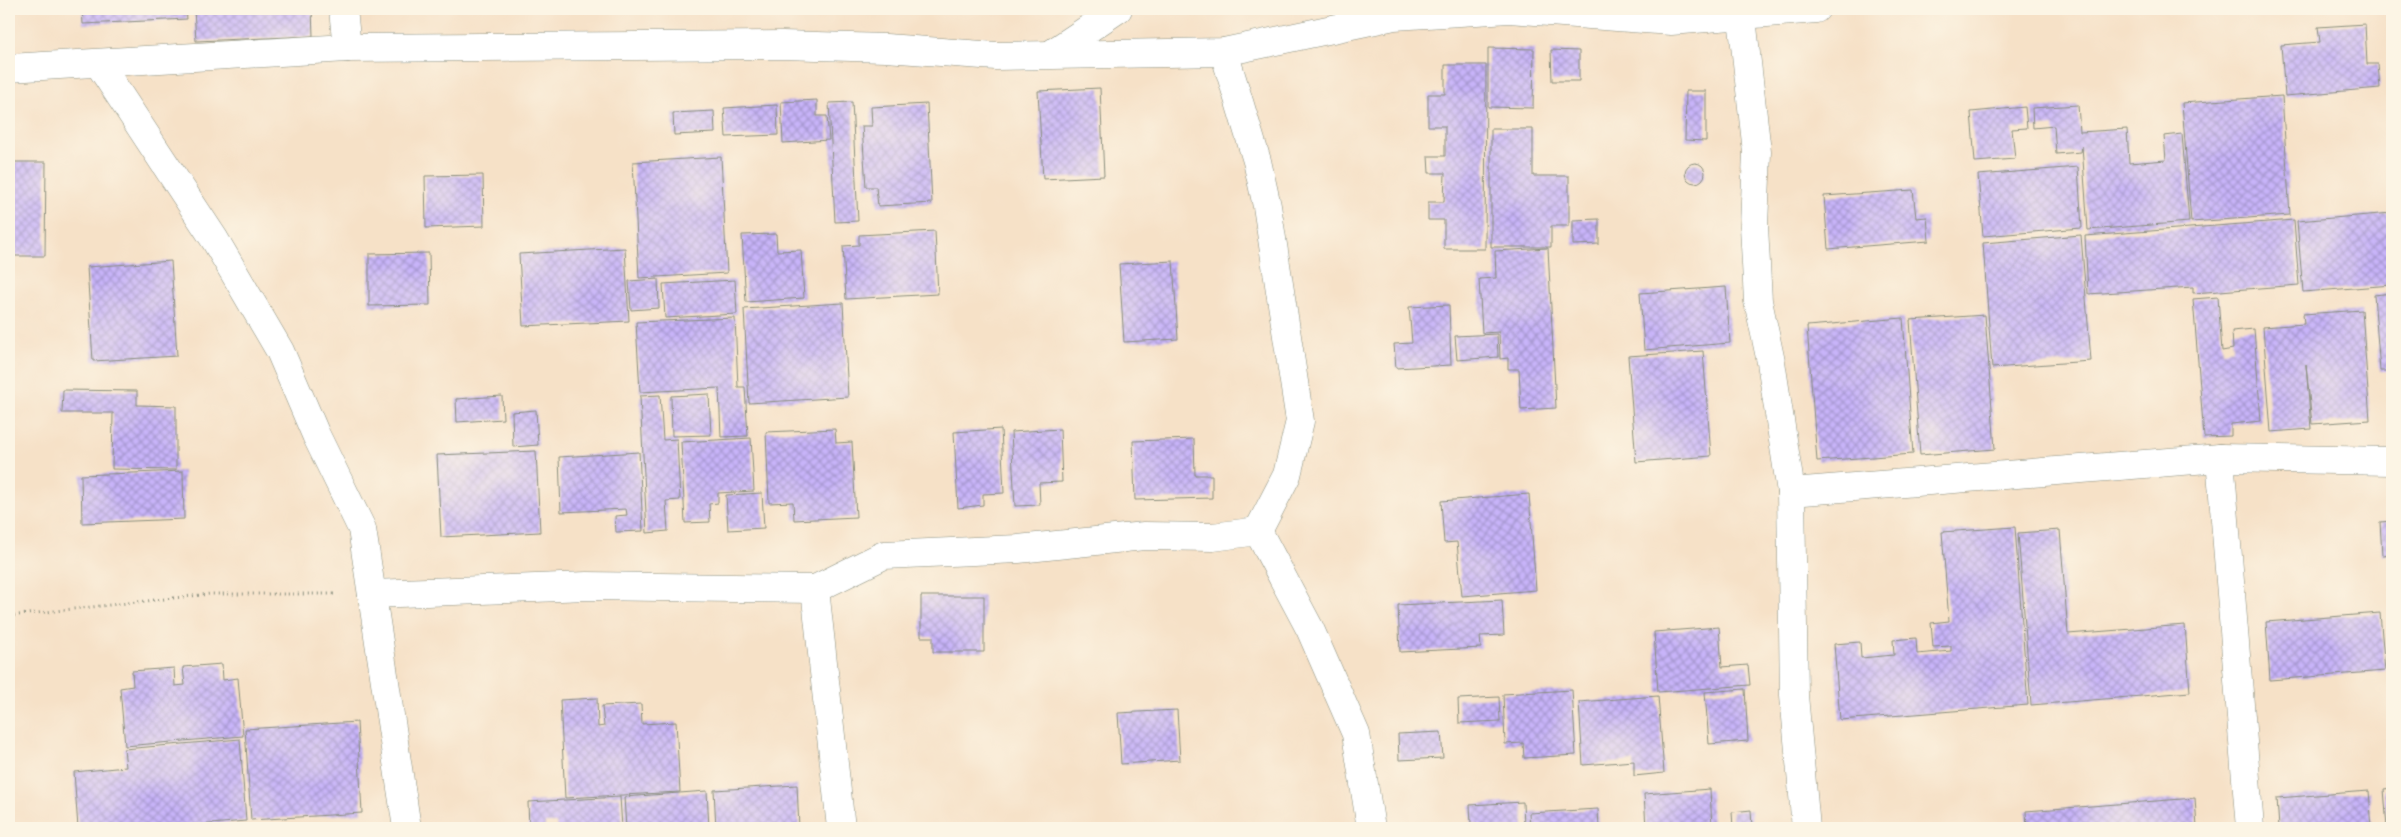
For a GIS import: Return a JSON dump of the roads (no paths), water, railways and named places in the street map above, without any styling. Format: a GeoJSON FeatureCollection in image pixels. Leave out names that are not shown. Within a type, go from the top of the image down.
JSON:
{"type":"FeatureCollection","features":[{"type":"Feature","properties":{"kind":"street"},"geometry":{"type":"LineString","coordinates":[[343,9],[347,48]]}},
{"type":"Feature","properties":{"kind":"street"},"geometry":{"type":"LineString","coordinates":[[1051,54],[1118,9]]}},
{"type":"Feature","properties":{"kind":"street"},"geometry":{"type":"LineString","coordinates":[[9,68],[347,48],[782,45],[886,48],[996,56],[1224,52],[1394,16],[1509,9],[1672,21],[1741,11],[1816,9]]}},
{"type":"Feature","properties":{"kind":"street"},"geometry":{"type":"LineString","coordinates":[[1741,11],[1757,152],[1754,226],[1758,302],[1771,362],[1791,492],[1794,695],[1806,828]]}},
{"type":"Feature","properties":{"kind":"street"},"geometry":{"type":"LineString","coordinates":[[1224,52],[1259,170],[1300,421],[1287,475],[1258,531]]}},
{"type":"Feature","properties":{"kind":"street"},"geometry":{"type":"LineString","coordinates":[[99,64],[215,240],[280,351],[316,435],[362,529],[407,828]]}},
{"type":"Feature","properties":{"kind":"street"},"geometry":{"type":"LineString","coordinates":[[1791,492],[2220,458],[2392,461]]}},
{"type":"Feature","properties":{"kind":"street"},"geometry":{"type":"LineString","coordinates":[[2220,458],[2250,828]]}},
{"type":"Feature","properties":{"kind":"street"},"geometry":{"type":"LineString","coordinates":[[372,594],[587,586],[815,589],[884,555],[1018,549],[1144,536],[1212,537],[1258,531]]}},
{"type":"Feature","properties":{"kind":"street"},"geometry":{"type":"LineString","coordinates":[[1258,531],[1310,629],[1356,734],[1371,828]]}},
{"type":"Feature","properties":{"kind":"street"},"geometry":{"type":"LineString","coordinates":[[815,589],[841,828]]}}]}
